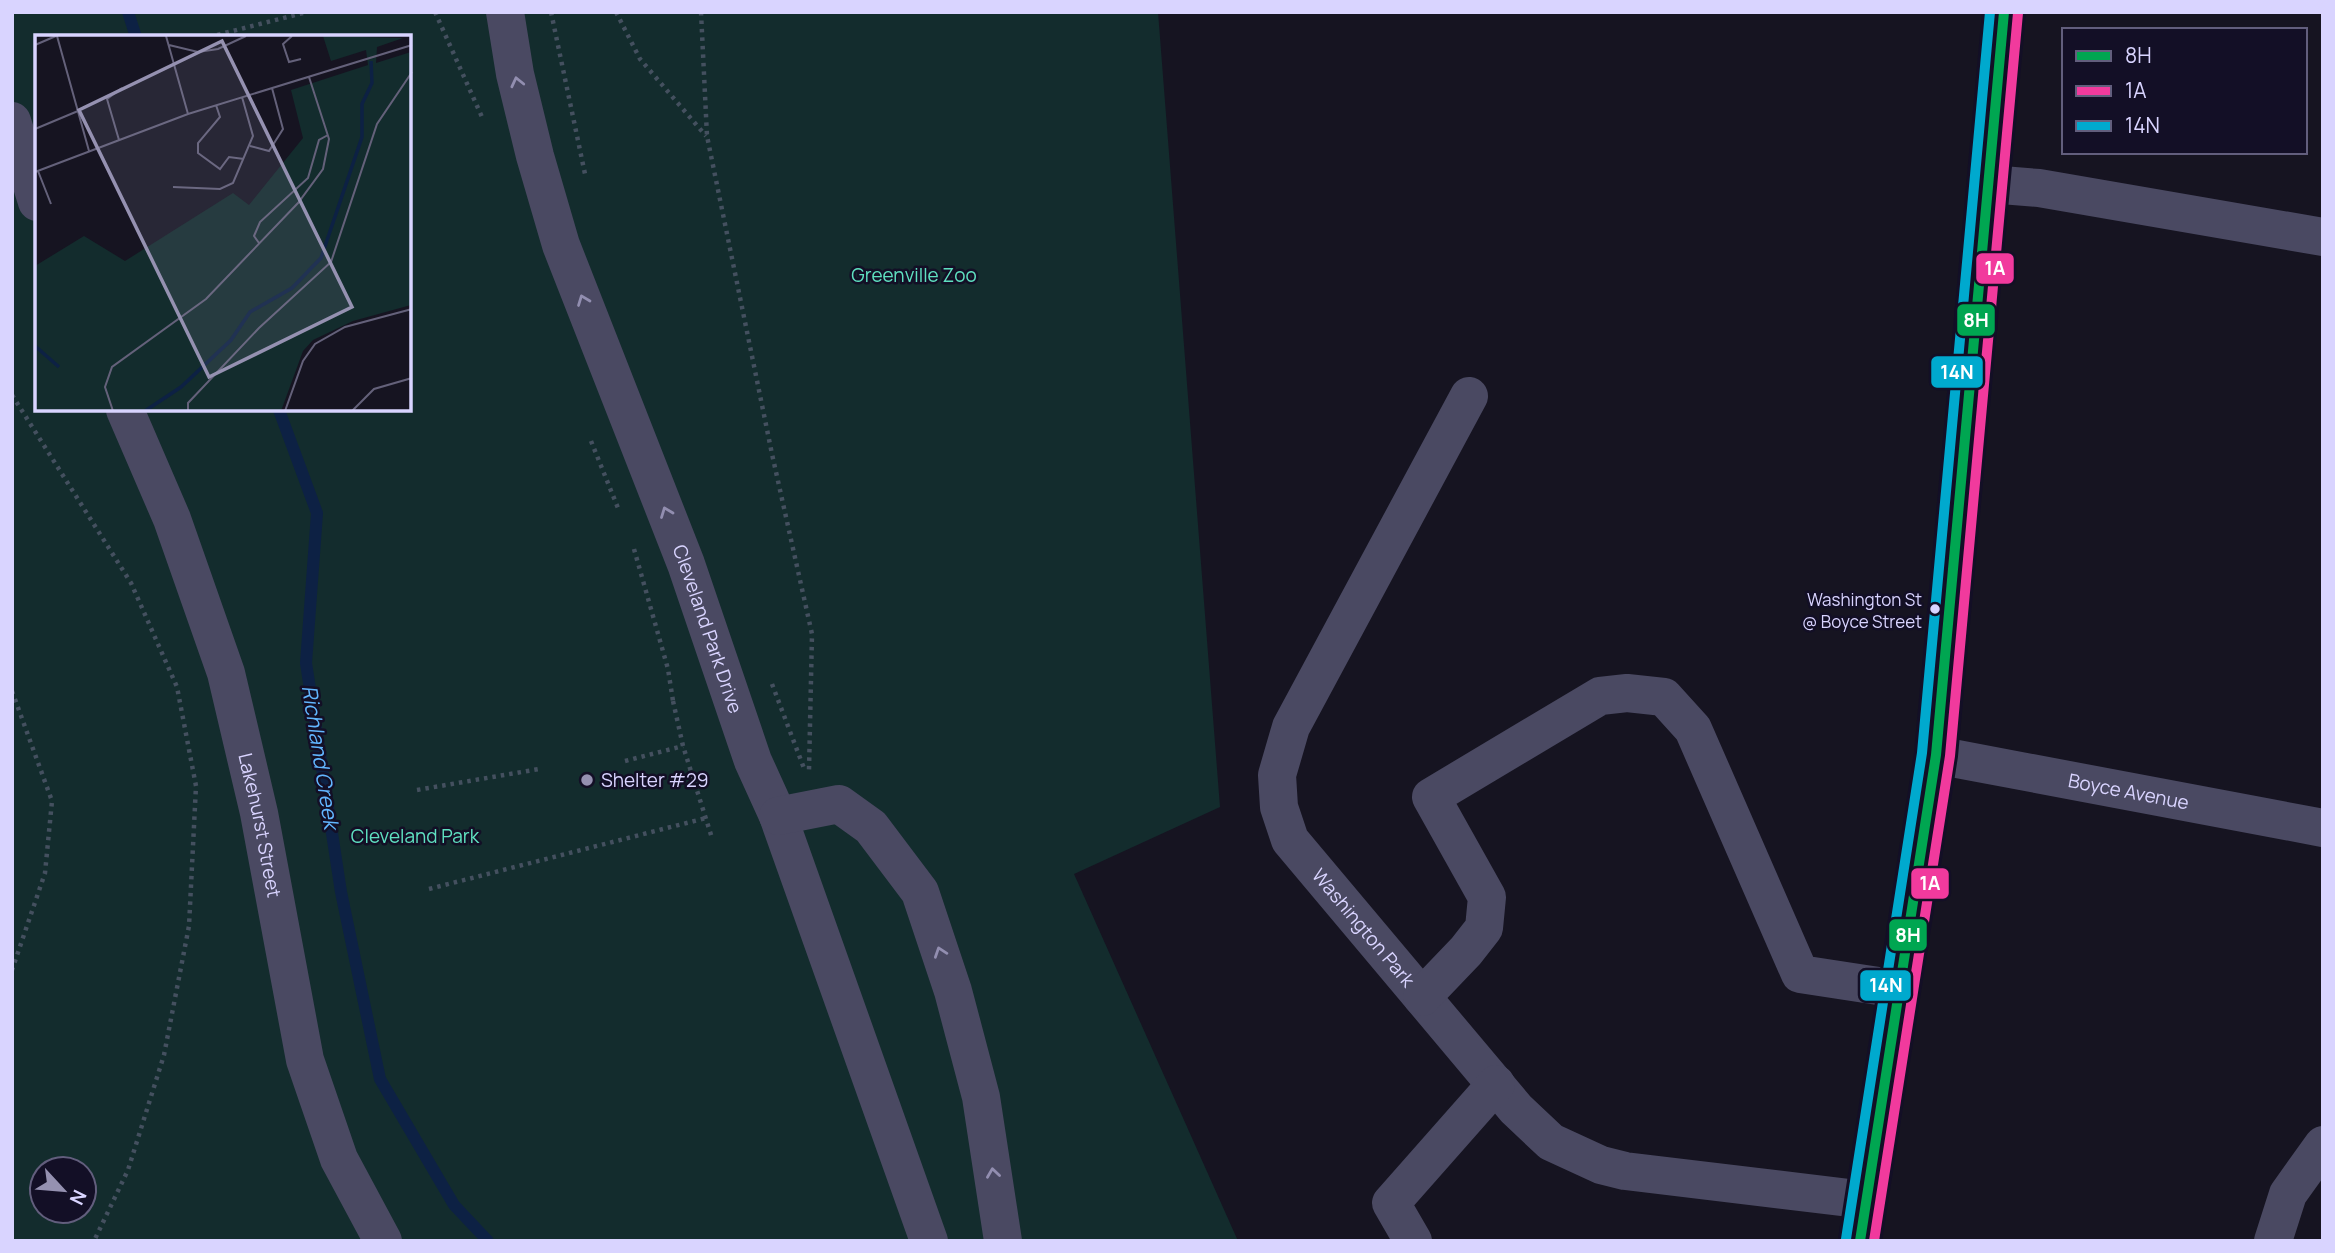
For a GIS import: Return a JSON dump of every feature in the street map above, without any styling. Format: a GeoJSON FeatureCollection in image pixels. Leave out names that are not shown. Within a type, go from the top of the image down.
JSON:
{"type":"FeatureCollection","features":[{"type":"Feature","properties":{"kind":"street","name":"Cleveland Park Drive"},"geometry":{"type":"LineString","coordinates":[[505,12],[522,102],[561,245],[686,564],[753,761],[778,816],[929,1241]]}},
{"type":"Feature","properties":{"kind":"street"},"geometry":{"type":"LineString","coordinates":[[1860,1241],[1936,755],[2004,12]]}},
{"type":"Feature","properties":{"kind":"street"},"geometry":{"type":"LineString","coordinates":[[12,121],[35,196]]}},
{"type":"Feature","properties":{"kind":"street"},"geometry":{"type":"LineString","coordinates":[[1989,184],[2039,188],[2323,237]]}},
{"type":"Feature","properties":{"kind":"street","name":"Washington Park"},"geometry":{"type":"LineString","coordinates":[[1469,396],[1291,727],[1277,775],[1279,807],[1290,840],[1516,1109],[1551,1142],[1601,1165],[1625,1171],[1866,1200]]}},
{"type":"Feature","properties":{"kind":"street","name":"Lakehurst Street"},"geometry":{"type":"LineString","coordinates":[[125,411],[172,519],[226,673],[259,813],[305,1060],[339,1159],[383,1241]]}},
{"type":"Feature","properties":{"kind":"street"},"geometry":{"type":"LineString","coordinates":[[1422,997],[1484,928],[1486,897],[1431,797],[1600,696],[1627,693],[1664,697],[1693,729],[1800,974],[1898,989]]}},
{"type":"Feature","properties":{"kind":"street","name":"Boyce Avenue"},"geometry":{"type":"LineString","coordinates":[[1936,755],[2323,828]]}},
{"type":"Feature","properties":{"kind":"street"},"geometry":{"type":"LineString","coordinates":[[778,816],[839,804],[871,827],[920,892],[953,991],[981,1097],[1003,1241]]}},
{"type":"Feature","properties":{"kind":"street"},"geometry":{"type":"LineString","coordinates":[[1413,1241],[1391,1202],[1496,1084]]}},
{"type":"Feature","properties":{"kind":"street"},"geometry":{"type":"LineString","coordinates":[[2273,1241],[2288,1194],[2323,1144]]}},
{"type":"Feature","properties":{"kind":"path"},"geometry":{"type":"LineString","coordinates":[[217,35],[307,12]]}},
{"type":"Feature","properties":{"kind":"path"},"geometry":{"type":"LineString","coordinates":[[551,12],[587,187]]}},
{"type":"Feature","properties":{"kind":"path"},"geometry":{"type":"LineString","coordinates":[[616,12],[640,59],[707,136]]}},
{"type":"Feature","properties":{"kind":"path"},"geometry":{"type":"LineString","coordinates":[[701,12],[707,136],[812,634],[809,783],[768,675]]}},
{"type":"Feature","properties":{"kind":"path"},"geometry":{"type":"LineString","coordinates":[[12,395],[131,583],[177,687],[196,786],[189,926],[164,1055],[128,1170],[94,1241]]}},
{"type":"Feature","properties":{"kind":"path"},"geometry":{"type":"LineString","coordinates":[[591,441],[620,512]]}},
{"type":"Feature","properties":{"kind":"path"},"geometry":{"type":"LineString","coordinates":[[634,547],[668,669],[682,746],[712,838]]}},
{"type":"Feature","properties":{"kind":"path"},"geometry":{"type":"LineString","coordinates":[[12,691],[52,801],[45,873],[12,970]]}},
{"type":"Feature","properties":{"kind":"path"},"geometry":{"type":"LineString","coordinates":[[625,761],[682,746]]}},
{"type":"Feature","properties":{"kind":"path"},"geometry":{"type":"LineString","coordinates":[[417,790],[539,769]]}},
{"type":"Feature","properties":{"kind":"path"},"geometry":{"type":"LineString","coordinates":[[429,889],[706,818]]}},
{"type":"Feature","properties":{"kind":"green space","name":"Cleveland Park"},"geometry":{"type":"Polygon","coordinates":[[[12,12],[1158,12],[1220,807],[1074,874],[1238,1241],[12,1241],[12,12]]]}},
{"type":"Feature","properties":{"kind":"waterway","name":"Richland Creek"},"geometry":{"type":"LineString","coordinates":[[128,12],[135,35]]}},
{"type":"Feature","properties":{"kind":"waterway","name":"Richland Creek"},"geometry":{"type":"LineString","coordinates":[[279,411],[317,513],[306,663],[341,892],[380,1079],[454,1205],[488,1241]]}},
{"type":"Feature","properties":{"kind":"transit line","name":"14N"},"geometry":{"type":"LineString","coordinates":[[1846,1239],[1922,753],[1990,12]]}},
{"type":"Feature","properties":{"kind":"transit line","name":"8H"},"geometry":{"type":"LineString","coordinates":[[1860,1241],[1936,755],[2004,12]]}},
{"type":"Feature","properties":{"kind":"transit line","name":"1A"},"geometry":{"type":"LineString","coordinates":[[1874,1241],[1950,756],[2018,13]]}},
{"type":"Feature","properties":{"kind":"place","name":"Washington St @ Boyce Street"},"geometry":{"type":"Point","coordinates":[1935,609]}},
{"type":"Feature","properties":{"kind":"place","name":"Shelter #29"},"geometry":{"type":"Point","coordinates":[587,780]}},
{"type":"Feature","properties":{"kind":"park label","name":"Greenville Zoo"},"geometry":{"type":"Point","coordinates":[914,275]}}]}
